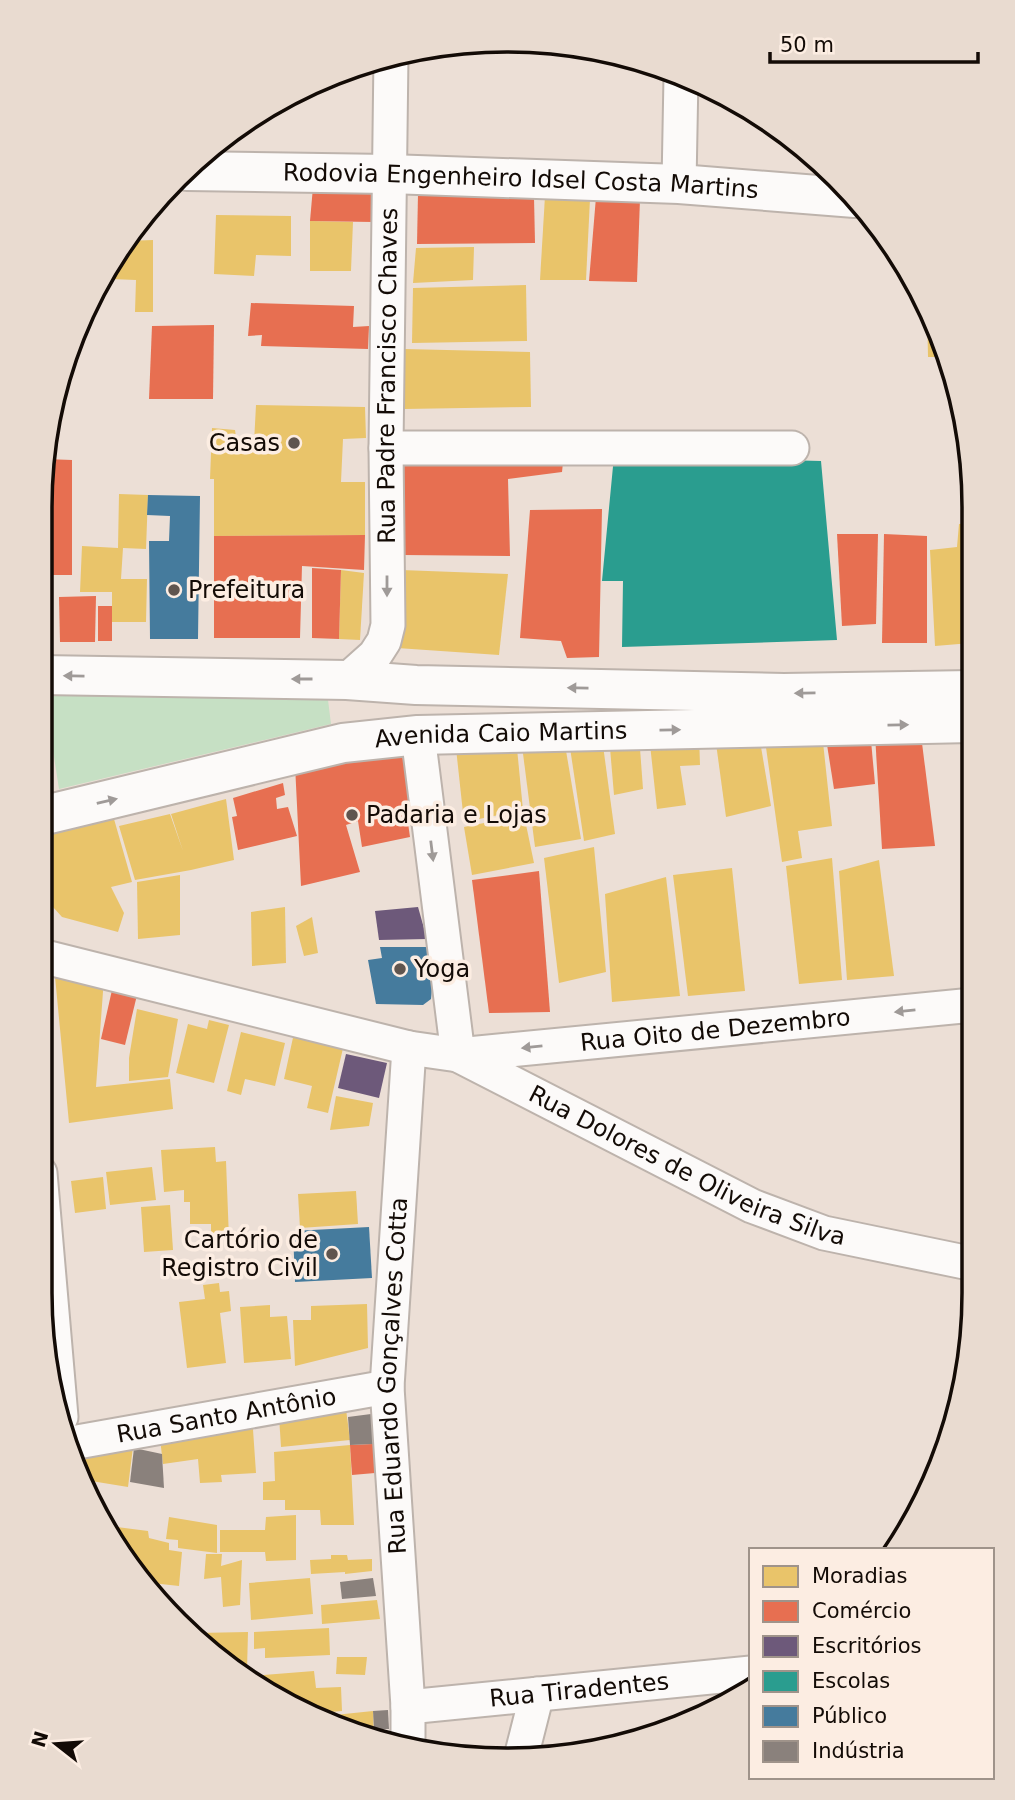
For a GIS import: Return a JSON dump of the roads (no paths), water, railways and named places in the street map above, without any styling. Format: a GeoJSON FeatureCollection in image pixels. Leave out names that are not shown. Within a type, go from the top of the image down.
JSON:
{"type":"FeatureCollection","features":[{"type":"Feature","properties":{"kind":"main road","name":"Rodovia Engenheiro Idsel Costa Martins"},"geometry":{"type":"LineString","coordinates":[[201,171],[389,174],[679,184],[840,197]]}},
{"type":"Feature","properties":{"kind":"main road","name":"Avenida Caio Martins"},"geometry":{"type":"LineString","coordinates":[[52,675],[347,680],[416,685],[770,693],[962,690]]}},
{"type":"Feature","properties":{"kind":"main road"},"geometry":{"type":"LineString","coordinates":[[343,743],[354,710],[347,680]]}},
{"type":"Feature","properties":{"kind":"main road","name":"Avenida Caio Martins"},"geometry":{"type":"LineString","coordinates":[[52,813],[343,743],[418,735],[962,723]]}},
{"type":"Feature","properties":{"kind":"street","name":"Rua Padre Francisco Chaves"},"geometry":{"type":"LineString","coordinates":[[347,680],[375,656],[384,641],[387,625],[386,448],[391,68]]}},
{"type":"Feature","properties":{"kind":"street"},"geometry":{"type":"LineString","coordinates":[[679,184],[681,87]]}},
{"type":"Feature","properties":{"kind":"street"},"geometry":{"type":"LineString","coordinates":[[386,448],[792,448]]}},
{"type":"Feature","properties":{"kind":"street"},"geometry":{"type":"LineString","coordinates":[[418,735],[458,1055]]}},
{"type":"Feature","properties":{"kind":"street"},"geometry":{"type":"LineString","coordinates":[[52,959],[410,1048]]}},
{"type":"Feature","properties":{"kind":"street","name":"Rua Oito de Dezembro"},"geometry":{"type":"LineString","coordinates":[[458,1055],[962,1006]]}},
{"type":"Feature","properties":{"kind":"street","name":"Rua Dolores de Oliveira Silva"},"geometry":{"type":"LineString","coordinates":[[410,1048],[458,1055],[752,1206],[824,1233],[962,1262]]}},
{"type":"Feature","properties":{"kind":"street","name":"Rua Eduardo Gonçalves Cotta"},"geometry":{"type":"LineString","coordinates":[[408,1736],[387,1387],[410,1048]]}},
{"type":"Feature","properties":{"kind":"street","name":"Rua Santo Antônio"},"geometry":{"type":"LineString","coordinates":[[78,1442],[387,1387]]}},
{"type":"Feature","properties":{"kind":"street","name":"Rua Tiradentes"},"geometry":{"type":"LineString","coordinates":[[408,1707],[749,1673]]}},
{"type":"Feature","properties":{"kind":"street"},"geometry":{"type":"LineString","coordinates":[[523,1747],[537,1694]]}},
{"type":"Feature","properties":{"kind":"place","name":"Casas"},"geometry":{"type":"Point","coordinates":[294,443]}},
{"type":"Feature","properties":{"kind":"place","name":"Prefeitura"},"geometry":{"type":"Point","coordinates":[174,590]}},
{"type":"Feature","properties":{"kind":"place","name":"Padaria e Lojas"},"geometry":{"type":"Point","coordinates":[352,815]}},
{"type":"Feature","properties":{"kind":"place","name":"Yoga"},"geometry":{"type":"Point","coordinates":[400,969]}},
{"type":"Feature","properties":{"kind":"place","name":"Cartório de Registro Civil"},"geometry":{"type":"Point","coordinates":[332,1254]}}]}
